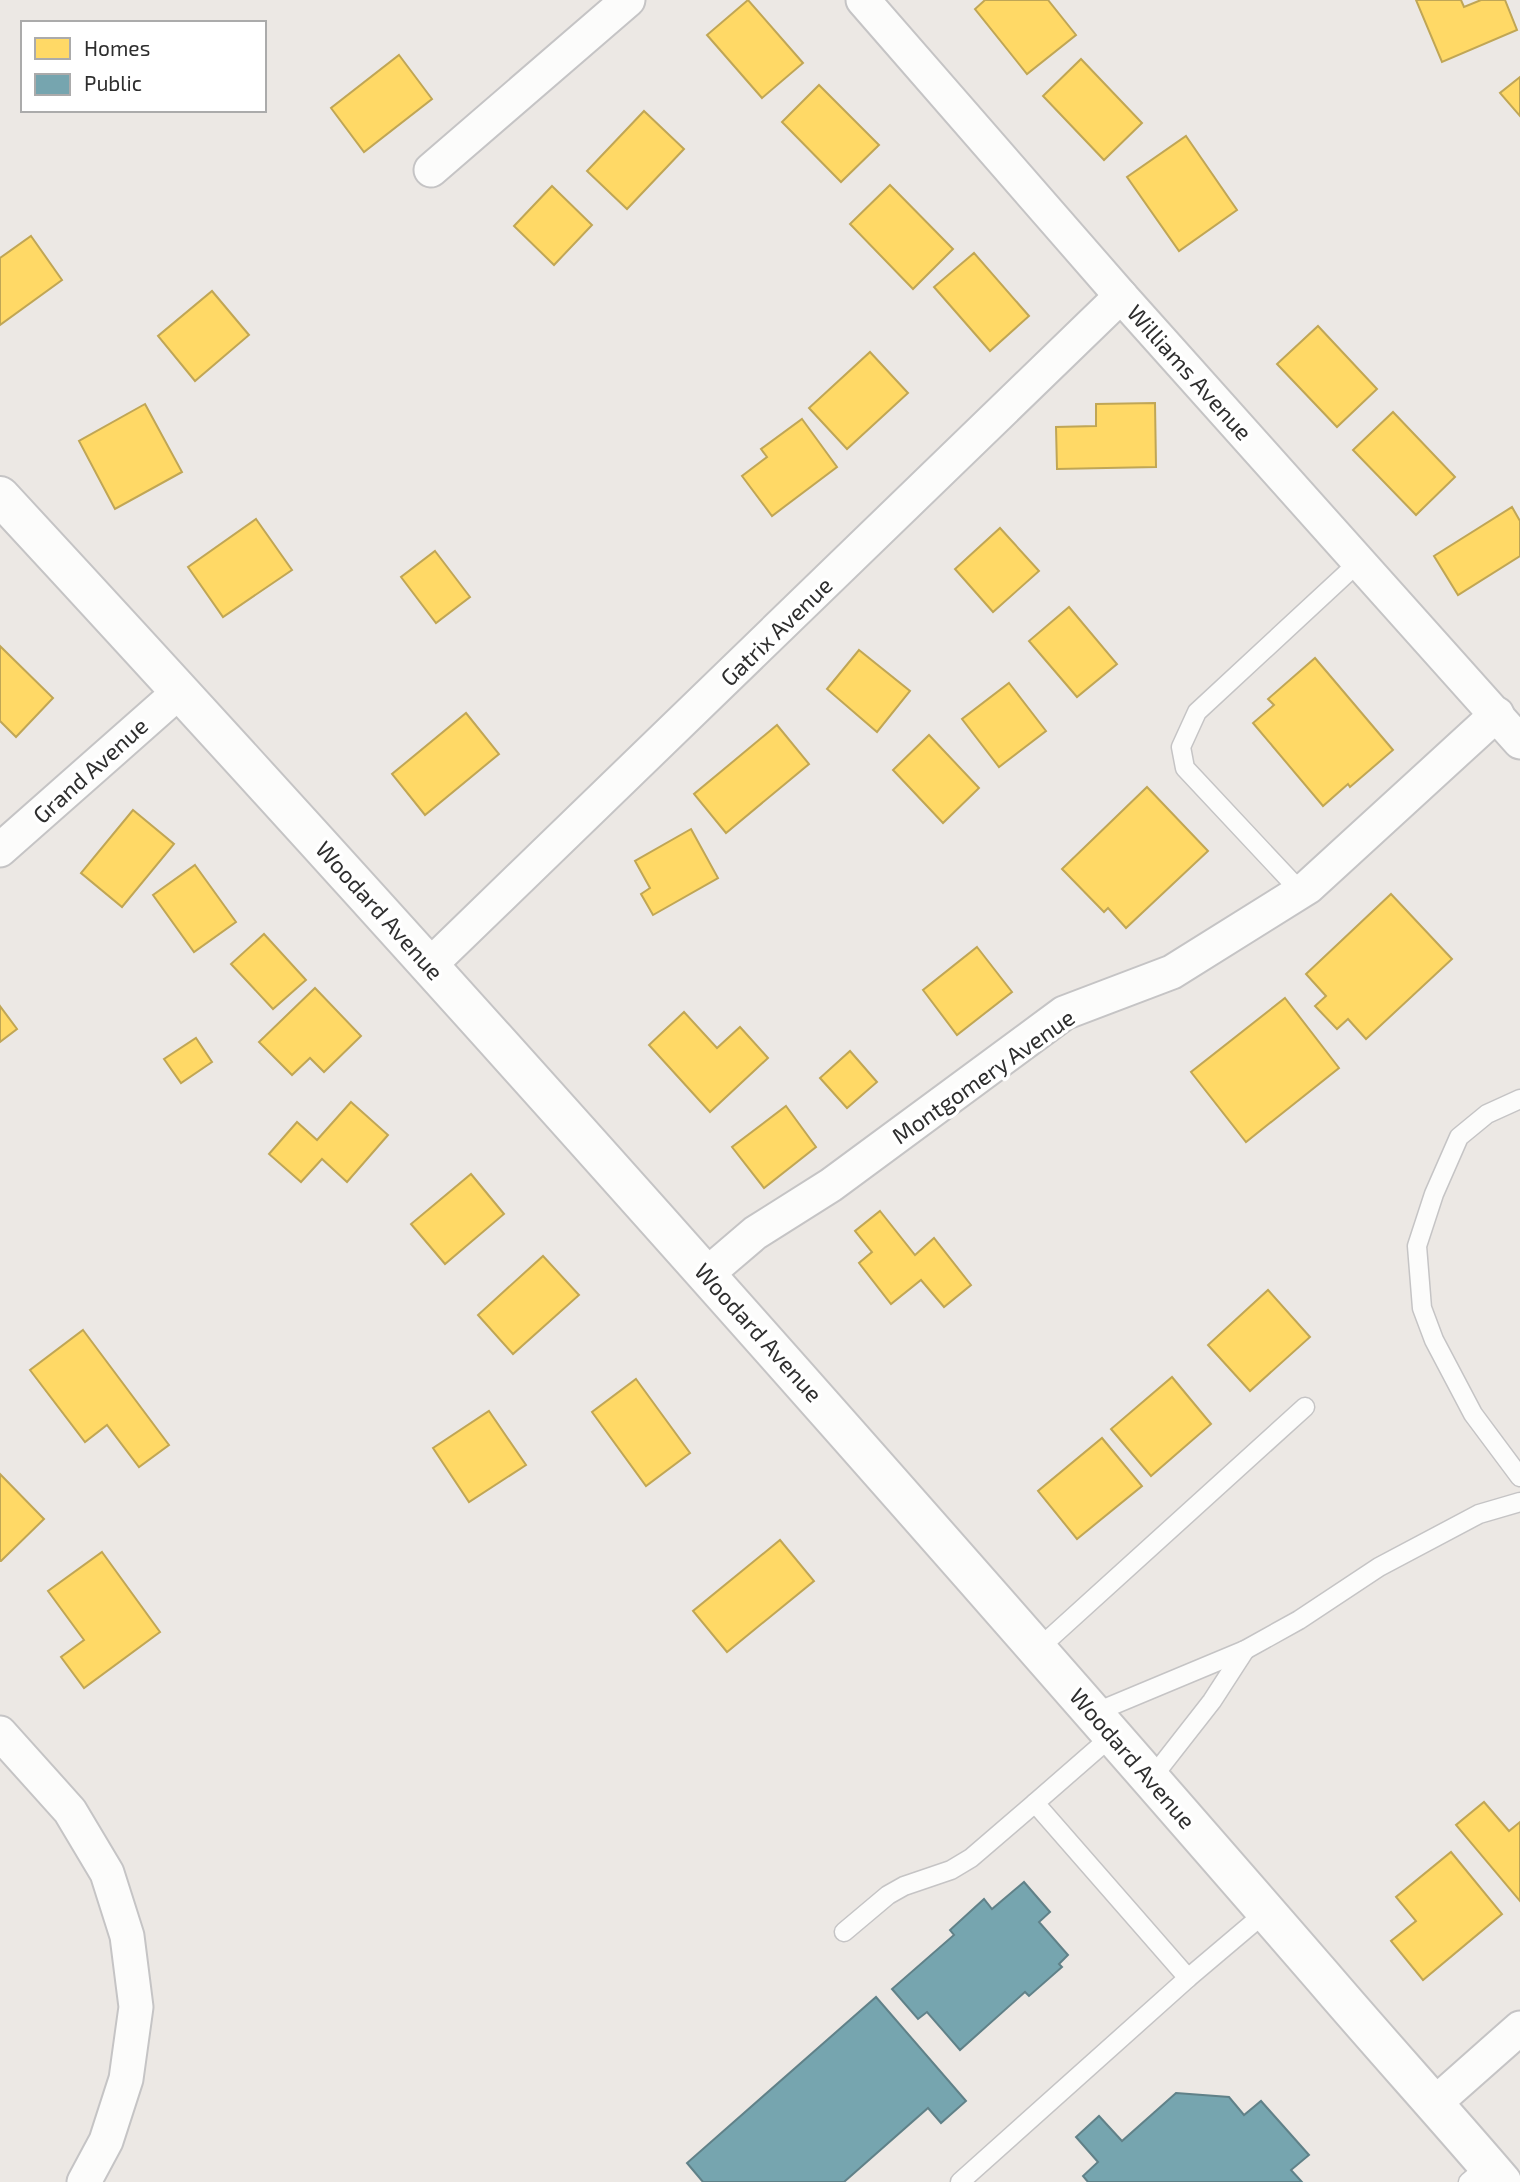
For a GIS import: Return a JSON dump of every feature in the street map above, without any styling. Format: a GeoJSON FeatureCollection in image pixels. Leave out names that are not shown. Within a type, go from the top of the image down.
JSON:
{"type":"FeatureCollection","features":[{"type":"Feature","properties":{"kind":"street"},"geometry":{"type":"LineString","coordinates":[[431,170],[628,0]]}},
{"type":"Feature","properties":{"kind":"street","name":"Williams Avenue"},"geometry":{"type":"LineString","coordinates":[[863,0],[1121,296],[1520,742]]}},
{"type":"Feature","properties":{"kind":"street","name":"Gatrix Avenue"},"geometry":{"type":"LineString","coordinates":[[430,965],[1121,296]]}},
{"type":"Feature","properties":{"kind":"street","name":"Woodard Avenue"},"geometry":{"type":"LineString","coordinates":[[0,496],[430,965],[1038,1648],[1433,2105],[1486,2176]]}},
{"type":"Feature","properties":{"kind":"street","name":"Grand Avenue"},"geometry":{"type":"LineString","coordinates":[[0,850],[180,691]]}},
{"type":"Feature","properties":{"kind":"street","name":"Montgomery Avenue"},"geometry":{"type":"LineString","coordinates":[[707,1274],[755,1233],[831,1185],[1064,1013],[1172,972],[1301,892],[1497,714]]}},
{"type":"Feature","properties":{"kind":"street"},"geometry":{"type":"LineString","coordinates":[[0,1733],[70,1811],[107,1873],[127,1937],[136,2007],[126,2079],[106,2141],[84,2182]]}},
{"type":"Feature","properties":{"kind":"street"},"geometry":{"type":"LineString","coordinates":[[1433,2105],[1520,2028]]}},
{"type":"Feature","properties":{"kind":"lane"},"geometry":{"type":"LineString","coordinates":[[1301,892],[1185,768],[1181,747],[1196,712],[1360,561]]}},
{"type":"Feature","properties":{"kind":"lane"},"geometry":{"type":"LineString","coordinates":[[1520,1099],[1487,1114],[1459,1137],[1434,1194],[1417,1246],[1422,1308],[1434,1340],[1473,1414],[1520,1477]]}},
{"type":"Feature","properties":{"kind":"lane"},"geometry":{"type":"LineString","coordinates":[[1038,1648],[1305,1407]]}},
{"type":"Feature","properties":{"kind":"lane"},"geometry":{"type":"LineString","coordinates":[[844,1932],[888,1895],[904,1886],[951,1870],[971,1858],[1035,1803],[1103,1724],[1299,1620],[1379,1567],[1479,1514],[1520,1502]]}},
{"type":"Feature","properties":{"kind":"lane"},"geometry":{"type":"LineString","coordinates":[[1151,1779],[1212,1701],[1245,1650]]}},
{"type":"Feature","properties":{"kind":"lane"},"geometry":{"type":"LineString","coordinates":[[1035,1803],[1188,1979]]}},
{"type":"Feature","properties":{"kind":"lane"},"geometry":{"type":"LineString","coordinates":[[960,2182],[1266,1912]]}},
{"type":"Feature","properties":{"kind":"building: Homes"},"geometry":{"type":"Polygon","coordinates":[[[748,0],[803,63],[762,98],[707,35],[748,0]]]}},
{"type":"Feature","properties":{"kind":"building: Homes"},"geometry":{"type":"Polygon","coordinates":[[[985,0],[1048,0],[1076,35],[1027,74],[975,9],[985,0]]]}},
{"type":"Feature","properties":{"kind":"building: Homes"},"geometry":{"type":"Polygon","coordinates":[[[1416,0],[1461,0],[1464,7],[1481,0],[1505,0],[1517,30],[1442,62],[1416,0]]]}},
{"type":"Feature","properties":{"kind":"building: Homes"},"geometry":{"type":"Polygon","coordinates":[[[399,55],[432,99],[364,152],[331,108],[399,55]]]}},
{"type":"Feature","properties":{"kind":"building: Homes"},"geometry":{"type":"Polygon","coordinates":[[[1081,59],[1142,123],[1104,160],[1043,96],[1081,59]]]}},
{"type":"Feature","properties":{"kind":"building: Homes"},"geometry":{"type":"Polygon","coordinates":[[[1520,77],[1520,116],[1500,93],[1520,77]]]}},
{"type":"Feature","properties":{"kind":"building: Homes"},"geometry":{"type":"Polygon","coordinates":[[[819,85],[879,145],[841,182],[782,122],[819,85]]]}},
{"type":"Feature","properties":{"kind":"building: Homes"},"geometry":{"type":"Polygon","coordinates":[[[644,111],[684,149],[627,209],[587,171],[644,111]]]}},
{"type":"Feature","properties":{"kind":"building: Homes"},"geometry":{"type":"Polygon","coordinates":[[[1186,136],[1237,210],[1179,251],[1127,177],[1186,136]]]}},
{"type":"Feature","properties":{"kind":"building: Homes"},"geometry":{"type":"Polygon","coordinates":[[[890,185],[953,249],[913,289],[850,224],[890,185]]]}},
{"type":"Feature","properties":{"kind":"building: Homes"},"geometry":{"type":"Polygon","coordinates":[[[552,186],[592,225],[554,265],[514,226],[552,186]]]}},
{"type":"Feature","properties":{"kind":"building: Homes"},"geometry":{"type":"Polygon","coordinates":[[[31,236],[62,280],[0,325],[0,258],[31,236]]]}},
{"type":"Feature","properties":{"kind":"building: Homes"},"geometry":{"type":"Polygon","coordinates":[[[974,253],[1029,316],[990,351],[934,287],[974,253]]]}},
{"type":"Feature","properties":{"kind":"building: Homes"},"geometry":{"type":"Polygon","coordinates":[[[212,291],[249,335],[195,381],[158,336],[212,291]]]}},
{"type":"Feature","properties":{"kind":"building: Homes"},"geometry":{"type":"Polygon","coordinates":[[[1318,326],[1377,389],[1337,427],[1277,364],[1318,326]]]}},
{"type":"Feature","properties":{"kind":"building: Homes"},"geometry":{"type":"Polygon","coordinates":[[[870,352],[908,393],[847,449],[809,408],[870,352]]]}},
{"type":"Feature","properties":{"kind":"building: Homes"},"geometry":{"type":"Polygon","coordinates":[[[1155,403],[1156,467],[1057,469],[1056,427],[1096,426],[1096,404],[1155,403]]]}},
{"type":"Feature","properties":{"kind":"building: Homes"},"geometry":{"type":"Polygon","coordinates":[[[145,404],[182,472],[115,509],[79,441],[145,404]]]}},
{"type":"Feature","properties":{"kind":"building: Homes"},"geometry":{"type":"Polygon","coordinates":[[[1393,412],[1455,477],[1416,515],[1353,450],[1393,412]]]}},
{"type":"Feature","properties":{"kind":"building: Homes"},"geometry":{"type":"Polygon","coordinates":[[[802,419],[837,467],[772,516],[742,476],[767,457],[761,449],[802,419]]]}},
{"type":"Feature","properties":{"kind":"building: Homes"},"geometry":{"type":"Polygon","coordinates":[[[1512,507],[1520,521],[1520,556],[1458,595],[1434,556],[1512,507]]]}},
{"type":"Feature","properties":{"kind":"building: Homes"},"geometry":{"type":"Polygon","coordinates":[[[256,519],[292,570],[223,617],[188,567],[256,519]]]}},
{"type":"Feature","properties":{"kind":"building: Homes"},"geometry":{"type":"Polygon","coordinates":[[[1000,528],[1039,571],[993,612],[955,569],[1000,528]]]}},
{"type":"Feature","properties":{"kind":"building: Homes"},"geometry":{"type":"Polygon","coordinates":[[[435,551],[470,597],[436,623],[401,577],[435,551]]]}},
{"type":"Feature","properties":{"kind":"building: Homes"},"geometry":{"type":"Polygon","coordinates":[[[1069,607],[1117,664],[1077,697],[1029,641],[1069,607]]]}},
{"type":"Feature","properties":{"kind":"building: Homes"},"geometry":{"type":"Polygon","coordinates":[[[0,646],[53,698],[16,737],[0,721],[0,646]]]}},
{"type":"Feature","properties":{"kind":"building: Homes"},"geometry":{"type":"Polygon","coordinates":[[[859,650],[910,691],[877,732],[827,689],[859,650]]]}},
{"type":"Feature","properties":{"kind":"building: Homes"},"geometry":{"type":"Polygon","coordinates":[[[1315,658],[1393,750],[1323,806],[1253,723],[1274,705],[1268,699],[1315,658]]]}},
{"type":"Feature","properties":{"kind":"building: Homes"},"geometry":{"type":"Polygon","coordinates":[[[1009,683],[1046,731],[999,767],[962,719],[1009,683]]]}},
{"type":"Feature","properties":{"kind":"building: Homes"},"geometry":{"type":"Polygon","coordinates":[[[466,713],[499,754],[425,815],[392,774],[466,713]]]}},
{"type":"Feature","properties":{"kind":"building: Homes"},"geometry":{"type":"Polygon","coordinates":[[[777,725],[809,764],[726,833],[694,794],[777,725]]]}},
{"type":"Feature","properties":{"kind":"building: Homes"},"geometry":{"type":"Polygon","coordinates":[[[929,735],[979,788],[943,823],[893,770],[929,735]]]}},
{"type":"Feature","properties":{"kind":"building: Homes"},"geometry":{"type":"Polygon","coordinates":[[[1147,787],[1208,851],[1126,928],[1108,908],[1104,912],[1062,869],[1147,787]]]}},
{"type":"Feature","properties":{"kind":"building: Homes"},"geometry":{"type":"Polygon","coordinates":[[[133,810],[174,844],[122,907],[81,873],[133,810]]]}},
{"type":"Feature","properties":{"kind":"building: Homes"},"geometry":{"type":"Polygon","coordinates":[[[691,829],[718,878],[653,915],[641,894],[650,888],[635,861],[691,829]]]}},
{"type":"Feature","properties":{"kind":"building: Homes"},"geometry":{"type":"Polygon","coordinates":[[[195,865],[236,922],[194,952],[153,895],[195,865]]]}},
{"type":"Feature","properties":{"kind":"building: Homes"},"geometry":{"type":"Polygon","coordinates":[[[1391,894],[1452,959],[1366,1039],[1348,1019],[1337,1029],[1315,1006],[1326,996],[1306,974],[1391,894]]]}},
{"type":"Feature","properties":{"kind":"building: Homes"},"geometry":{"type":"Polygon","coordinates":[[[264,934],[306,980],[273,1009],[231,964],[264,934]]]}},
{"type":"Feature","properties":{"kind":"building: Homes"},"geometry":{"type":"Polygon","coordinates":[[[977,947],[1012,992],[957,1035],[923,990],[977,947]]]}},
{"type":"Feature","properties":{"kind":"building: Homes"},"geometry":{"type":"Polygon","coordinates":[[[315,988],[361,1036],[324,1072],[310,1058],[292,1075],[259,1042],[315,988]]]}},
{"type":"Feature","properties":{"kind":"building: Homes"},"geometry":{"type":"Polygon","coordinates":[[[1285,998],[1339,1068],[1246,1142],[1191,1072],[1285,998]]]}},
{"type":"Feature","properties":{"kind":"building: Homes"},"geometry":{"type":"Polygon","coordinates":[[[0,1006],[17,1029],[0,1042],[0,1006]]]}},
{"type":"Feature","properties":{"kind":"building: Homes"},"geometry":{"type":"Polygon","coordinates":[[[684,1012],[717,1048],[740,1027],[768,1058],[710,1112],[649,1045],[684,1012]]]}},
{"type":"Feature","properties":{"kind":"building: Homes"},"geometry":{"type":"Polygon","coordinates":[[[196,1038],[212,1062],[181,1083],[164,1059],[196,1038]]]}},
{"type":"Feature","properties":{"kind":"building: Homes"},"geometry":{"type":"Polygon","coordinates":[[[850,1051],[877,1082],[847,1108],[820,1078],[850,1051]]]}},
{"type":"Feature","properties":{"kind":"building: Homes"},"geometry":{"type":"Polygon","coordinates":[[[351,1102],[388,1135],[347,1182],[322,1159],[301,1182],[269,1154],[297,1122],[317,1140],[351,1102]]]}},
{"type":"Feature","properties":{"kind":"building: Homes"},"geometry":{"type":"Polygon","coordinates":[[[786,1106],[816,1147],[764,1188],[732,1147],[786,1106]]]}},
{"type":"Feature","properties":{"kind":"building: Homes"},"geometry":{"type":"Polygon","coordinates":[[[471,1174],[504,1214],[445,1264],[411,1224],[471,1174]]]}},
{"type":"Feature","properties":{"kind":"building: Homes"},"geometry":{"type":"Polygon","coordinates":[[[880,1211],[915,1255],[934,1238],[971,1285],[944,1307],[921,1280],[891,1304],[859,1263],[872,1252],[855,1231],[880,1211]]]}},
{"type":"Feature","properties":{"kind":"building: Homes"},"geometry":{"type":"Polygon","coordinates":[[[543,1256],[579,1295],[513,1354],[478,1315],[543,1256]]]}},
{"type":"Feature","properties":{"kind":"building: Homes"},"geometry":{"type":"Polygon","coordinates":[[[1268,1290],[1310,1337],[1250,1391],[1208,1345],[1268,1290]]]}},
{"type":"Feature","properties":{"kind":"building: Homes"},"geometry":{"type":"Polygon","coordinates":[[[83,1330],[169,1445],[139,1467],[107,1425],[85,1442],[30,1370],[83,1330]]]}},
{"type":"Feature","properties":{"kind":"building: Homes"},"geometry":{"type":"Polygon","coordinates":[[[1172,1377],[1211,1424],[1151,1476],[1111,1429],[1172,1377]]]}},
{"type":"Feature","properties":{"kind":"building: Homes"},"geometry":{"type":"Polygon","coordinates":[[[636,1379],[690,1453],[646,1486],[592,1412],[636,1379]]]}},
{"type":"Feature","properties":{"kind":"building: Homes"},"geometry":{"type":"Polygon","coordinates":[[[489,1411],[526,1465],[469,1502],[433,1448],[489,1411]]]}},
{"type":"Feature","properties":{"kind":"building: Homes"},"geometry":{"type":"Polygon","coordinates":[[[1102,1438],[1142,1486],[1077,1539],[1038,1491],[1102,1438]]]}},
{"type":"Feature","properties":{"kind":"building: Homes"},"geometry":{"type":"Polygon","coordinates":[[[0,1474],[44,1519],[1,1561],[0,1561],[0,1474]]]}},
{"type":"Feature","properties":{"kind":"building: Homes"},"geometry":{"type":"Polygon","coordinates":[[[780,1540],[814,1581],[727,1652],[693,1611],[780,1540]]]}},
{"type":"Feature","properties":{"kind":"building: Homes"},"geometry":{"type":"Polygon","coordinates":[[[102,1552],[160,1632],[84,1688],[61,1657],[84,1640],[48,1591],[102,1552]]]}},
{"type":"Feature","properties":{"kind":"building: Homes"},"geometry":{"type":"Polygon","coordinates":[[[1484,1802],[1509,1831],[1520,1822],[1520,1901],[1456,1825],[1484,1802]]]}},
{"type":"Feature","properties":{"kind":"building: Homes"},"geometry":{"type":"Polygon","coordinates":[[[1451,1852],[1502,1914],[1423,1980],[1391,1941],[1416,1921],[1396,1897],[1451,1852]]]}},
{"type":"Feature","properties":{"kind":"building: Public"},"geometry":{"type":"Polygon","coordinates":[[[1024,1882],[1050,1912],[1039,1922],[1068,1955],[1059,1964],[1062,1967],[1029,1996],[1025,1992],[960,2050],[927,2012],[918,2019],[892,1989],[954,1935],[950,1930],[984,1899],[992,1909],[1024,1882]]]}},
{"type":"Feature","properties":{"kind":"building: Public"},"geometry":{"type":"Polygon","coordinates":[[[876,1997],[966,2101],[941,2123],[928,2108],[844,2182],[703,2182],[687,2163],[876,1997]]]}},
{"type":"Feature","properties":{"kind":"building: Public"},"geometry":{"type":"Polygon","coordinates":[[[1176,2093],[1229,2097],[1244,2115],[1261,2101],[1309,2155],[1291,2170],[1302,2182],[1088,2182],[1083,2176],[1098,2162],[1076,2137],[1099,2116],[1122,2141],[1176,2093]]]}}]}
